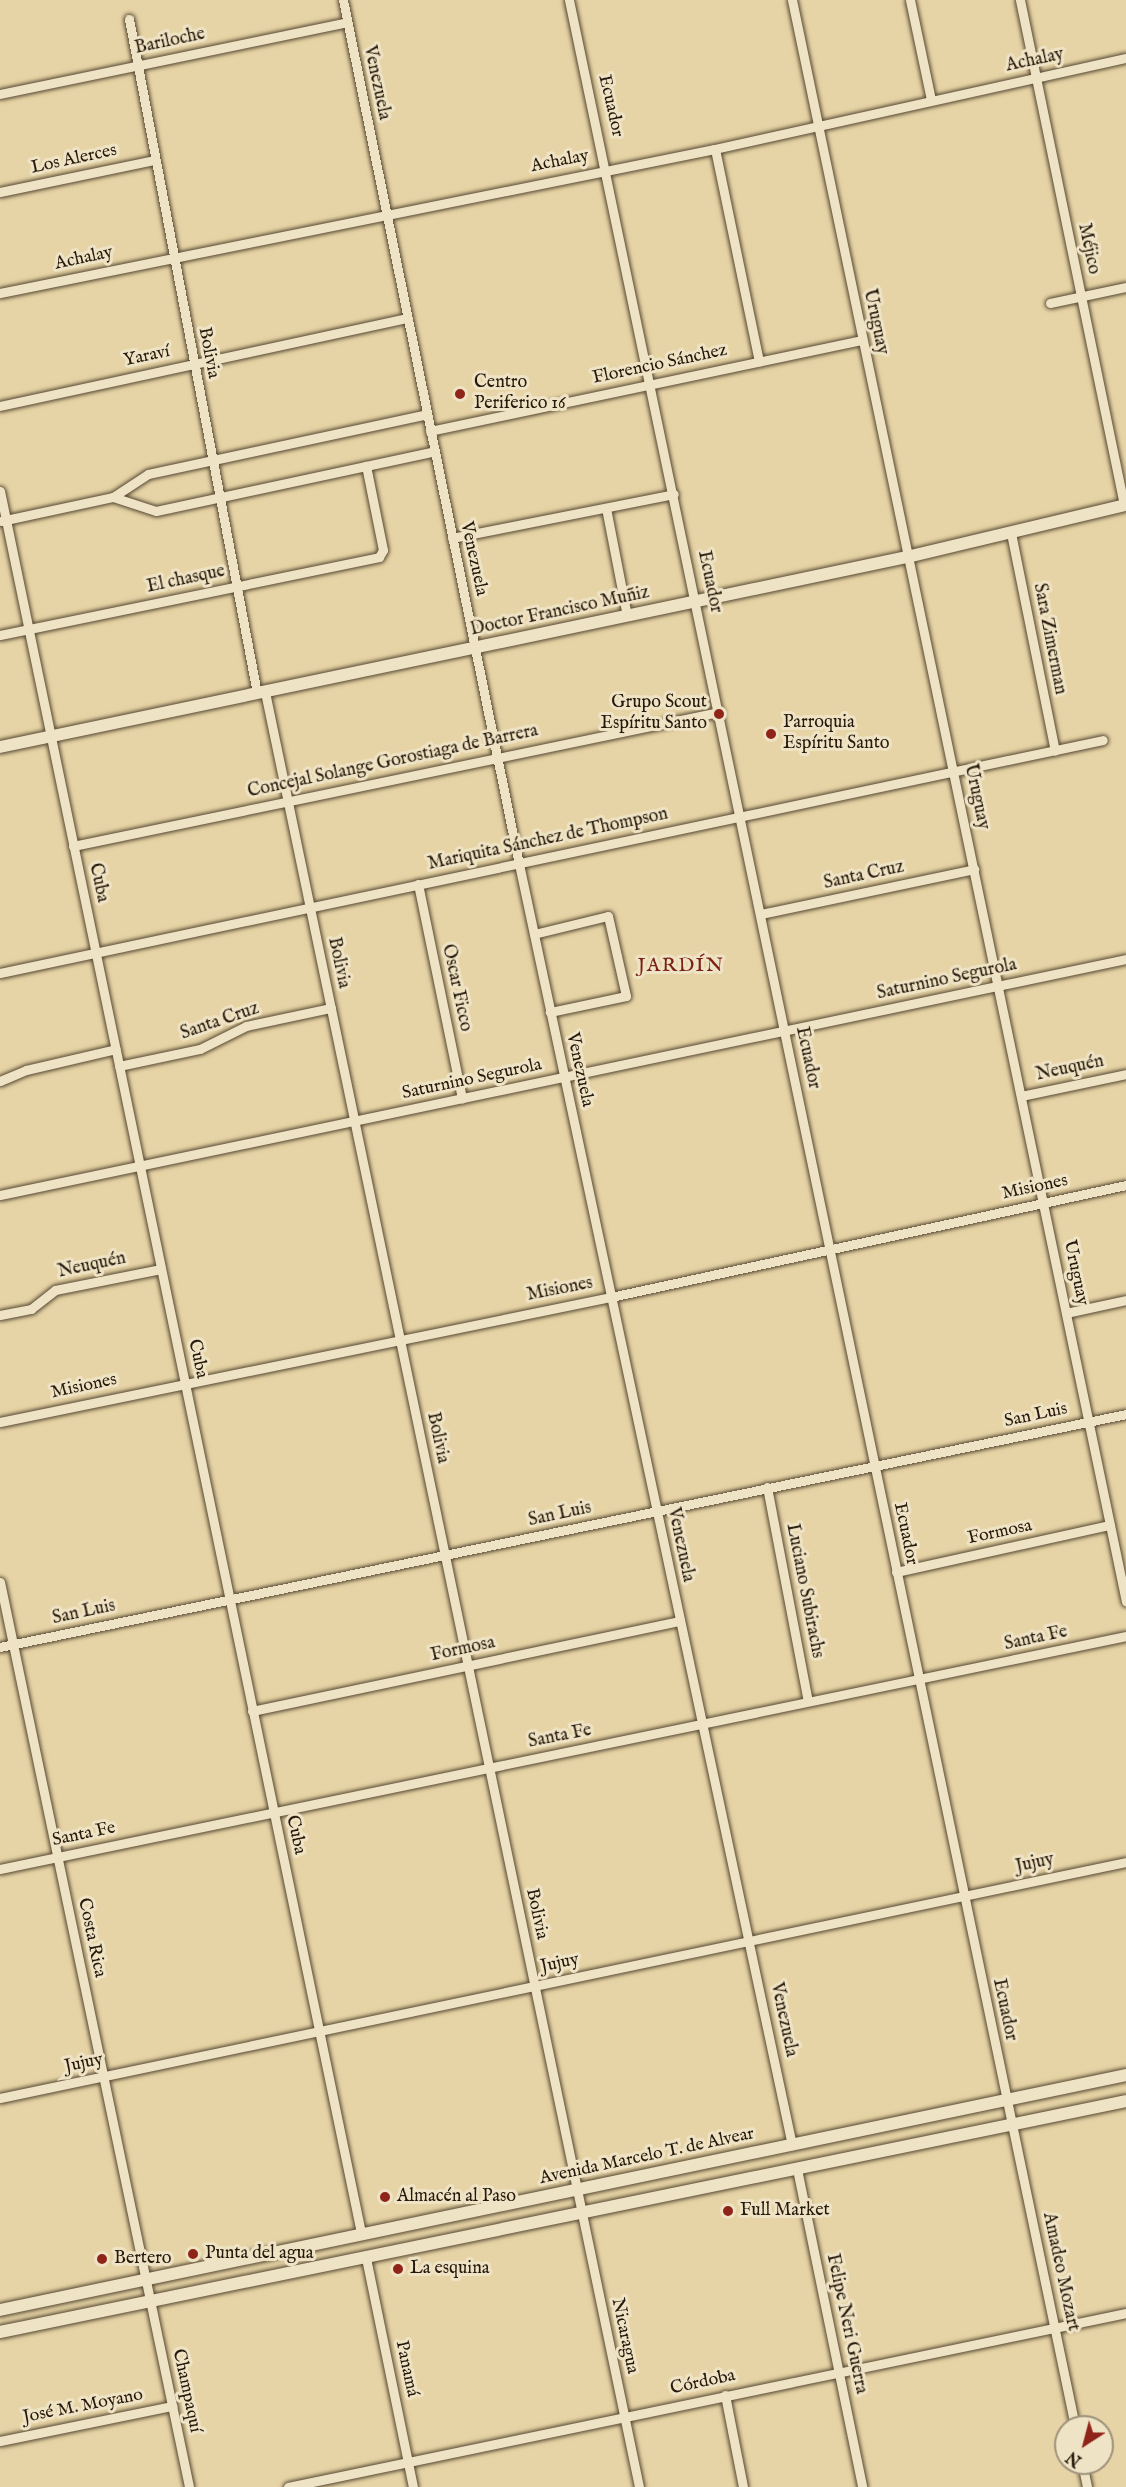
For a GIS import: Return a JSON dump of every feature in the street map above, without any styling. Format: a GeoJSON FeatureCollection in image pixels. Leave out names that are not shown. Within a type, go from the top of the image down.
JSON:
{"type":"FeatureCollection","features":[{"type":"Feature","properties":{"kind":"main road","name":"Doctor Francisco Muñiz"},"geometry":{"type":"LineString","coordinates":[[0,747],[906,557],[1125,505]]}},
{"type":"Feature","properties":{"kind":"main road","name":"Avenida Marcelo T. de Alvear"},"geometry":{"type":"LineString","coordinates":[[0,2310],[146,2282],[361,2234],[577,2192],[1126,2075]]}},
{"type":"Feature","properties":{"kind":"main road"},"geometry":{"type":"LineString","coordinates":[[0,2332],[1126,2101]]}},
{"type":"Feature","properties":{"kind":"street","name":"Venezuela"},"geometry":{"type":"LineString","coordinates":[[343,0],[519,864],[792,2145]]}},
{"type":"Feature","properties":{"kind":"street","name":"Ecuador"},"geometry":{"type":"LineString","coordinates":[[569,0],[607,170],[918,1681],[1012,2123]]}},
{"type":"Feature","properties":{"kind":"street","name":"Uruguay"},"geometry":{"type":"LineString","coordinates":[[792,0],[906,557],[954,772],[1126,1602]]}},
{"type":"Feature","properties":{"kind":"street"},"geometry":{"type":"LineString","coordinates":[[910,0],[931,100]]}},
{"type":"Feature","properties":{"kind":"street","name":"Méjico"},"geometry":{"type":"LineString","coordinates":[[1020,0],[1125,505]]}},
{"type":"Feature","properties":{"kind":"street","name":"Bolivia"},"geometry":{"type":"LineString","coordinates":[[129,19],[136,67],[237,587],[288,801],[577,2192]]}},
{"type":"Feature","properties":{"kind":"street","name":"Bariloche"},"geometry":{"type":"LineString","coordinates":[[0,94],[347,22]]}},
{"type":"Feature","properties":{"kind":"street","name":"Achalay"},"geometry":{"type":"LineString","coordinates":[[0,293],[715,149],[1126,58]]}},
{"type":"Feature","properties":{"kind":"street"},"geometry":{"type":"LineString","coordinates":[[715,149],[759,361]]}},
{"type":"Feature","properties":{"kind":"street","name":"Los Alerces"},"geometry":{"type":"LineString","coordinates":[[0,192],[154,160]]}},
{"type":"Feature","properties":{"kind":"street"},"geometry":{"type":"LineString","coordinates":[[1050,303],[1126,287]]}},
{"type":"Feature","properties":{"kind":"street","name":"Yaraví"},"geometry":{"type":"LineString","coordinates":[[0,406],[407,318]]}},
{"type":"Feature","properties":{"kind":"street","name":"Florencio Sánchez"},"geometry":{"type":"LineString","coordinates":[[430,431],[862,340]]}},
{"type":"Feature","properties":{"kind":"street"},"geometry":{"type":"LineString","coordinates":[[3,520],[113,497],[148,474],[427,414]]}},
{"type":"Feature","properties":{"kind":"street"},"geometry":{"type":"LineString","coordinates":[[113,497],[156,511],[435,451]]}},
{"type":"Feature","properties":{"kind":"street","name":"El chasque"},"geometry":{"type":"LineString","coordinates":[[0,636],[379,557],[383,550],[366,466]]}},
{"type":"Feature","properties":{"kind":"street","name":"Cuba"},"geometry":{"type":"LineString","coordinates":[[0,491],[3,520],[29,630],[361,2234]]}},
{"type":"Feature","properties":{"kind":"street"},"geometry":{"type":"LineString","coordinates":[[452,538],[674,494]]}},
{"type":"Feature","properties":{"kind":"street"},"geometry":{"type":"LineString","coordinates":[[606,508],[627,616]]}},
{"type":"Feature","properties":{"kind":"street","name":"Sara Zimerman"},"geometry":{"type":"LineString","coordinates":[[1011,533],[1055,751]]}},
{"type":"Feature","properties":{"kind":"street","name":"Concejal Solange Gorostiaga de Barrera"},"geometry":{"type":"LineString","coordinates":[[73,846],[719,712]]}},
{"type":"Feature","properties":{"kind":"street","name":"Mariquita Sánchez de Thompson"},"geometry":{"type":"LineString","coordinates":[[0,973],[1103,741]]}},
{"type":"Feature","properties":{"kind":"street","name":"Santa Cruz"},"geometry":{"type":"LineString","coordinates":[[761,914],[974,869]]}},
{"type":"Feature","properties":{"kind":"street","name":"Oscar Ficco"},"geometry":{"type":"LineString","coordinates":[[418,884],[462,1098]]}},
{"type":"Feature","properties":{"kind":"street"},"geometry":{"type":"LineString","coordinates":[[534,934],[608,916],[626,996],[550,1012]]}},
{"type":"Feature","properties":{"kind":"street","name":"Saturnino Segurola"},"geometry":{"type":"LineString","coordinates":[[0,1195],[1126,959]]}},
{"type":"Feature","properties":{"kind":"street","name":"Santa Cruz"},"geometry":{"type":"LineString","coordinates":[[119,1066],[200,1049],[246,1026],[331,1008]]}},
{"type":"Feature","properties":{"kind":"street"},"geometry":{"type":"LineString","coordinates":[[0,1081],[26,1070],[116,1049]]}},
{"type":"Feature","properties":{"kind":"street","name":"Neuquén"},"geometry":{"type":"LineString","coordinates":[[1021,1096],[1126,1074]]}},
{"type":"Feature","properties":{"kind":"street","name":"Misiones"},"geometry":{"type":"LineString","coordinates":[[0,1422],[399,1338],[611,1297],[1126,1185]]}},
{"type":"Feature","properties":{"kind":"street","name":"Neuquén"},"geometry":{"type":"LineString","coordinates":[[0,1315],[31,1309],[55,1290],[161,1269]]}},
{"type":"Feature","properties":{"kind":"street"},"geometry":{"type":"LineString","coordinates":[[1066,1313],[1126,1300]]}},
{"type":"Feature","properties":{"kind":"street","name":"San Luis"},"geometry":{"type":"LineString","coordinates":[[0,1647],[1126,1414]]}},
{"type":"Feature","properties":{"kind":"street","name":"Luciano Subirachs"},"geometry":{"type":"LineString","coordinates":[[767,1487],[808,1701]]}},
{"type":"Feature","properties":{"kind":"street","name":"Formosa"},"geometry":{"type":"LineString","coordinates":[[896,1572],[1110,1525]]}},
{"type":"Feature","properties":{"kind":"street","name":"Costa Rica"},"geometry":{"type":"LineString","coordinates":[[0,1582],[151,2301]]}},
{"type":"Feature","properties":{"kind":"street","name":"Formosa"},"geometry":{"type":"LineString","coordinates":[[252,1711],[680,1621]]}},
{"type":"Feature","properties":{"kind":"street","name":"Santa Fe"},"geometry":{"type":"LineString","coordinates":[[0,1869],[702,1725],[808,1701],[918,1681],[1126,1636]]}},
{"type":"Feature","properties":{"kind":"street","name":"Jujuy"},"geometry":{"type":"LineString","coordinates":[[0,2098],[1126,1862]]}},
{"type":"Feature","properties":{"kind":"street","name":"Amadeo Mozart"},"geometry":{"type":"LineString","coordinates":[[1012,2123],[1072,2415]]}},
{"type":"Feature","properties":{"kind":"street","name":"Felipe Neri Guerra"},"geometry":{"type":"LineString","coordinates":[[797,2169],[862,2487]]}},
{"type":"Feature","properties":{"kind":"street","name":"Nicaragua"},"geometry":{"type":"LineString","coordinates":[[577,2192],[639,2487]]}},
{"type":"Feature","properties":{"kind":"street","name":"Panamá"},"geometry":{"type":"LineString","coordinates":[[366,2258],[413,2487]]}},
{"type":"Feature","properties":{"kind":"street","name":"Champaquí"},"geometry":{"type":"LineString","coordinates":[[151,2301],[189,2487]]}},
{"type":"Feature","properties":{"kind":"street","name":"Córdoba"},"geometry":{"type":"LineString","coordinates":[[288,2487],[1126,2313]]}},
{"type":"Feature","properties":{"kind":"street"},"geometry":{"type":"LineString","coordinates":[[725,2395],[743,2487]]}},
{"type":"Feature","properties":{"kind":"street","name":"José M. Moyano"},"geometry":{"type":"LineString","coordinates":[[0,2441],[172,2406]]}},
{"type":"Feature","properties":{"kind":"place","name":"Centro Periferico 16"},"geometry":{"type":"Point","coordinates":[460,394]}},
{"type":"Feature","properties":{"kind":"place","name":"Grupo Scout Espíritu Santo"},"geometry":{"type":"Point","coordinates":[719,714]}},
{"type":"Feature","properties":{"kind":"place","name":"Parroquia Espíritu Santo"},"geometry":{"type":"Point","coordinates":[771,734]}},
{"type":"Feature","properties":{"kind":"place","name":"Almacén al Paso"},"geometry":{"type":"Point","coordinates":[385,2197]}},
{"type":"Feature","properties":{"kind":"place","name":"Full Market"},"geometry":{"type":"Point","coordinates":[728,2211]}},
{"type":"Feature","properties":{"kind":"place","name":"Punta del agua"},"geometry":{"type":"Point","coordinates":[193,2254]}},
{"type":"Feature","properties":{"kind":"place","name":"Bertero"},"geometry":{"type":"Point","coordinates":[102,2259]}},
{"type":"Feature","properties":{"kind":"place","name":"La esquina"},"geometry":{"type":"Point","coordinates":[398,2269]}},
{"type":"Feature","properties":{"kind":"district","name":"JARDÍN"},"geometry":{"type":"Point","coordinates":[681,965]}}]}
